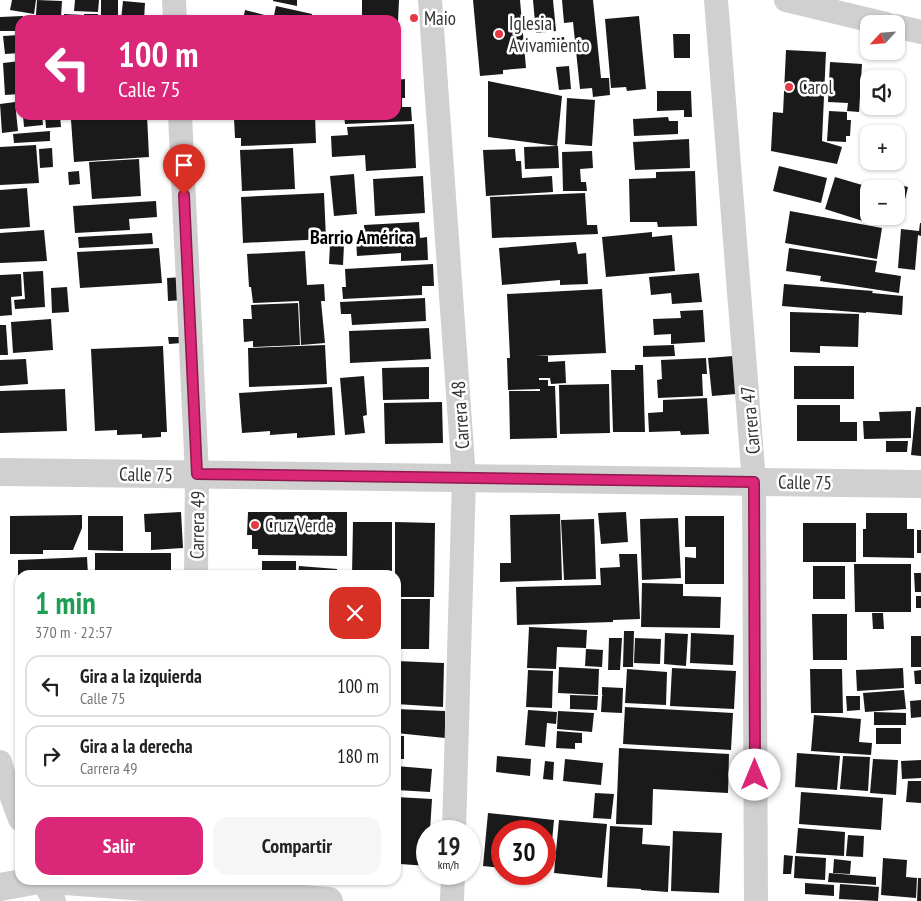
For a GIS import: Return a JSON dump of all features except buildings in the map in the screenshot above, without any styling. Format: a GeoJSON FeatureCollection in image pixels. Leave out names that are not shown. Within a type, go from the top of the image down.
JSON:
{"type":"FeatureCollection","features":[{"type":"Feature","properties":{"kind":"street"},"geometry":{"type":"LineString","coordinates":[[174,0],[175,15]]}},
{"type":"Feature","properties":{"kind":"street","name":"Carrera 48"},"geometry":{"type":"LineString","coordinates":[[430,0],[464,478],[454,820]]}},
{"type":"Feature","properties":{"kind":"street","name":"Carrera 47"},"geometry":{"type":"LineString","coordinates":[[716,0],[754,482],[756,901]]}},
{"type":"Feature","properties":{"kind":"street"},"geometry":{"type":"LineString","coordinates":[[786,0],[860,18]]}},
{"type":"Feature","properties":{"kind":"street"},"geometry":{"type":"LineString","coordinates":[[905,28],[921,32]]}},
{"type":"Feature","properties":{"kind":"street","name":"Carrera 49"},"geometry":{"type":"LineString","coordinates":[[180,120],[197,474],[196,570]]}},
{"type":"Feature","properties":{"kind":"street","name":"Calle 75"},"geometry":{"type":"LineString","coordinates":[[0,472],[921,484]]}},
{"type":"Feature","properties":{"kind":"street"},"geometry":{"type":"LineString","coordinates":[[0,762],[15,806]]}},
{"type":"Feature","properties":{"kind":"street"},"geometry":{"type":"LineString","coordinates":[[0,887],[15,884]]}},
{"type":"Feature","properties":{"kind":"street"},"geometry":{"type":"LineString","coordinates":[[46,885],[54,901]]}},
{"type":"Feature","properties":{"kind":"street"},"geometry":{"type":"LineString","coordinates":[[167,885],[329,901]]}},
{"type":"Feature","properties":{"kind":"street"},"geometry":{"type":"LineString","coordinates":[[452,901],[453,885]]}},
{"type":"Feature","properties":{"kind":"place","name":"Maio"},"geometry":{"type":"Point","coordinates":[414,18]}},
{"type":"Feature","properties":{"kind":"place","name":"Iglesia Avivamiento"},"geometry":{"type":"Point","coordinates":[499,34]}},
{"type":"Feature","properties":{"kind":"place","name":"Carol"},"geometry":{"type":"Point","coordinates":[789,87]}},
{"type":"Feature","properties":{"kind":"place","name":"Cruz Verde"},"geometry":{"type":"Point","coordinates":[255,525]}},
{"type":"Feature","properties":{"kind":"district","name":"Barrio América"},"geometry":{"type":"Point","coordinates":[362,237]}},
{"type":"Feature","properties":{"kind":"route"},"geometry":{"type":"LineString","coordinates":[[184,195],[197,474],[754,482],[755,775]]}}]}
